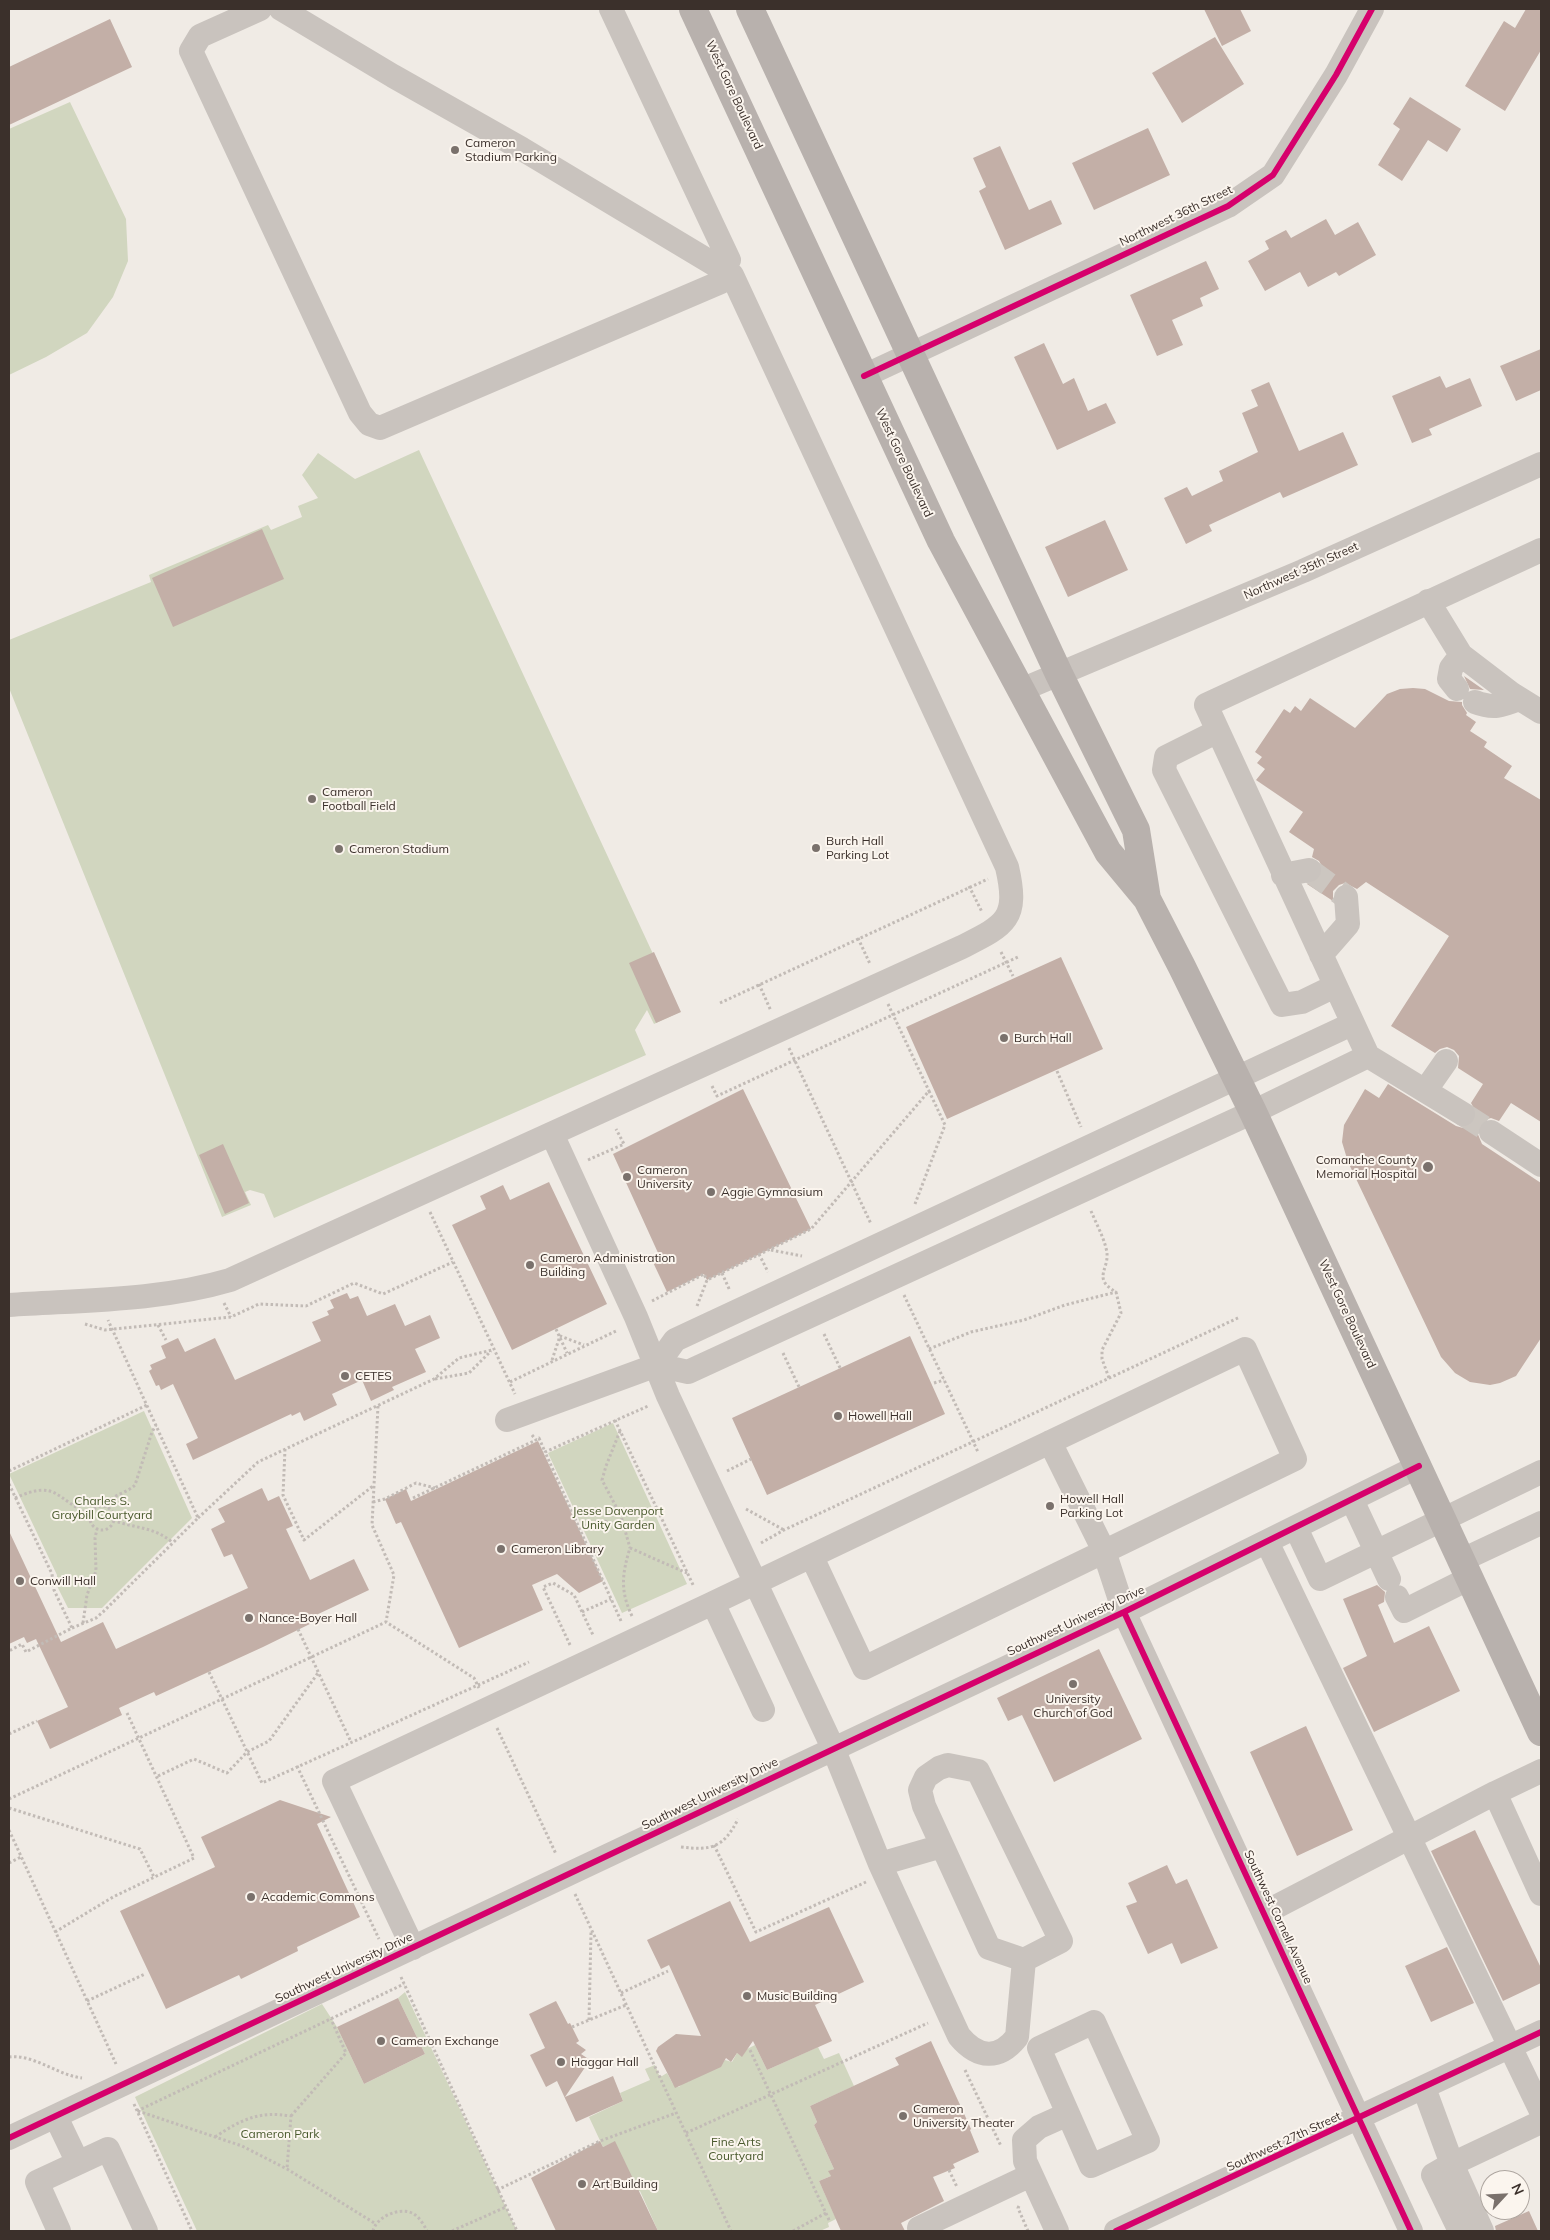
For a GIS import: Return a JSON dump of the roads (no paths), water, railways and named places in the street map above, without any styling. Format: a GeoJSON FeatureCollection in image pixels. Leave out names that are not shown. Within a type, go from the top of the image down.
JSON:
{"type":"FeatureCollection","features":[{"type":"Feature","properties":{"kind":"main road","name":"West Gore Boulevard"},"geometry":{"type":"LineString","coordinates":[[693,9],[941,541],[1108,852],[1147,899],[1237,1079],[1419,1466],[1541,1732]]}},
{"type":"Feature","properties":{"kind":"main road","name":"West Gore Boulevard"},"geometry":{"type":"LineString","coordinates":[[750,9],[1059,674],[1136,830],[1147,899]]}},
{"type":"Feature","properties":{"kind":"street"},"geometry":{"type":"LineString","coordinates":[[260,9],[200,36],[191,51],[360,413],[369,424],[380,428],[721,282],[729,260],[611,9]]}},
{"type":"Feature","properties":{"kind":"street"},"geometry":{"type":"LineString","coordinates":[[9,1305],[189,1290],[230,1280],[992,932],[1004,923],[1009,912],[1012,891],[1006,867],[738,283],[725,270],[281,9]]}},
{"type":"Feature","properties":{"kind":"street","name":"Northwest 36th Street"},"geometry":{"type":"LineString","coordinates":[[864,376],[1228,206],[1273,175],[1336,75],[1372,9]]}},
{"type":"Feature","properties":{"kind":"street","name":"Northwest 35th Street"},"geometry":{"type":"LineString","coordinates":[[1022,690],[1303,572],[1541,464]]}},
{"type":"Feature","properties":{"kind":"street"},"geometry":{"type":"LineString","coordinates":[[1463,1114],[1368,1056],[1206,704],[1541,550]]}},
{"type":"Feature","properties":{"kind":"street"},"geometry":{"type":"LineString","coordinates":[[1428,601],[1461,655],[1520,699],[1541,712]]}},
{"type":"Feature","properties":{"kind":"street"},"geometry":{"type":"LineString","coordinates":[[1461,655],[1450,668],[1449,679],[1466,695],[1487,707],[1504,705],[1520,699]]}},
{"type":"Feature","properties":{"kind":"street"},"geometry":{"type":"LineString","coordinates":[[1218,731],[1166,757],[1164,770],[1282,1005],[1302,1002],[1335,986]]}},
{"type":"Feature","properties":{"kind":"street"},"geometry":{"type":"LineString","coordinates":[[1284,875],[1309,870]]}},
{"type":"Feature","properties":{"kind":"street"},"geometry":{"type":"LineString","coordinates":[[1321,955],[1348,924],[1346,897]]}},
{"type":"Feature","properties":{"kind":"street"},"geometry":{"type":"LineString","coordinates":[[657,1365],[675,1340],[1352,1024]]}},
{"type":"Feature","properties":{"kind":"street"},"geometry":{"type":"LineString","coordinates":[[508,1420],[657,1365],[688,1372],[1253,1112],[1368,1056]]}},
{"type":"Feature","properties":{"kind":"street"},"geometry":{"type":"LineString","coordinates":[[1425,1091],[1446,1061]]}},
{"type":"Feature","properties":{"kind":"street"},"geometry":{"type":"LineString","coordinates":[[1491,1132],[1541,1165]]}},
{"type":"Feature","properties":{"kind":"street"},"geometry":{"type":"LineString","coordinates":[[552,1134],[657,1365],[668,1396],[755,1584],[834,1748],[873,1873],[959,2036],[975,2051],[986,2054],[999,2052],[1010,2045],[1017,2037],[1024,1960]]}},
{"type":"Feature","properties":{"kind":"street"},"geometry":{"type":"LineString","coordinates":[[413,1948],[334,1781],[812,1557],[1245,1349],[1295,1459],[864,1668],[812,1557]]}},
{"type":"Feature","properties":{"kind":"street","name":"Southwest Cornell Avenue"},"geometry":{"type":"LineString","coordinates":[[1050,1442],[1104,1551],[1124,1612],[1411,2231]]}},
{"type":"Feature","properties":{"kind":"street","name":"Southwest University Drive"},"geometry":{"type":"LineString","coordinates":[[9,2138],[125,2085],[1124,1612],[1419,1466]]}},
{"type":"Feature","properties":{"kind":"street"},"geometry":{"type":"LineString","coordinates":[[1296,1528],[1320,1579],[1541,1472]]}},
{"type":"Feature","properties":{"kind":"street"},"geometry":{"type":"LineString","coordinates":[[1352,1500],[1404,1611],[1466,1569],[1541,1523]]}},
{"type":"Feature","properties":{"kind":"street"},"geometry":{"type":"LineString","coordinates":[[1267,1542],[1541,2111]]}},
{"type":"Feature","properties":{"kind":"street"},"geometry":{"type":"LineString","coordinates":[[713,1603],[763,1710]]}},
{"type":"Feature","properties":{"kind":"street"},"geometry":{"type":"LineString","coordinates":[[948,1765],[978,1771],[1061,1942],[1024,1960],[989,1948],[924,1806],[920,1790],[926,1777],[939,1768],[948,1765]]}},
{"type":"Feature","properties":{"kind":"street"},"geometry":{"type":"LineString","coordinates":[[1264,1912],[1541,1771]]}},
{"type":"Feature","properties":{"kind":"street"},"geometry":{"type":"LineString","coordinates":[[1495,1793],[1541,1894]]}},
{"type":"Feature","properties":{"kind":"street"},"geometry":{"type":"LineString","coordinates":[[873,1873],[942,1846]]}},
{"type":"Feature","properties":{"kind":"street"},"geometry":{"type":"LineString","coordinates":[[1094,2022],[1148,2141],[1091,2166],[1068,2114],[1039,2048],[1094,2022]]}},
{"type":"Feature","properties":{"kind":"street","name":"Southwest 27th Street"},"geometry":{"type":"LineString","coordinates":[[1116,2231],[1360,2119],[1541,2032]]}},
{"type":"Feature","properties":{"kind":"street"},"geometry":{"type":"LineString","coordinates":[[1424,2088],[1452,2164],[1482,2231]]}},
{"type":"Feature","properties":{"kind":"street"},"geometry":{"type":"LineString","coordinates":[[1057,2231],[1026,2161],[1024,2140],[1039,2127],[1068,2114]]}},
{"type":"Feature","properties":{"kind":"street"},"geometry":{"type":"LineString","coordinates":[[56,2117],[78,2163]]}},
{"type":"Feature","properties":{"kind":"street"},"geometry":{"type":"LineString","coordinates":[[1460,2231],[1433,2175],[1452,2164],[1541,2122]]}},
{"type":"Feature","properties":{"kind":"street"},"geometry":{"type":"LineString","coordinates":[[59,2231],[37,2182],[108,2149],[146,2231]]}},
{"type":"Feature","properties":{"kind":"street"},"geometry":{"type":"LineString","coordinates":[[921,2231],[920,2228],[1032,2175]]}},
{"type":"Feature","properties":{"kind":"tunnel"},"geometry":{"type":"LineString","coordinates":[[1309,870],[1346,897]]}},
{"type":"Feature","properties":{"kind":"tunnel"},"geometry":{"type":"LineString","coordinates":[[1463,1114],[1491,1132]]}},
{"type":"Feature","properties":{"kind":"place","name":"Cameron Stadium Parking"},"geometry":{"type":"Point","coordinates":[455,150]}},
{"type":"Feature","properties":{"kind":"place","name":"Cameron Football Field"},"geometry":{"type":"Point","coordinates":[312,799]}},
{"type":"Feature","properties":{"kind":"place","name":"Burch Hall Parking Lot"},"geometry":{"type":"Point","coordinates":[816,848]}},
{"type":"Feature","properties":{"kind":"place","name":"Cameron Stadium"},"geometry":{"type":"Point","coordinates":[339,849]}},
{"type":"Feature","properties":{"kind":"place","name":"Burch Hall"},"geometry":{"type":"Point","coordinates":[1004,1038]}},
{"type":"Feature","properties":{"kind":"place","name":"Comanche County Memorial Hospital"},"geometry":{"type":"Point","coordinates":[1428,1167]}},
{"type":"Feature","properties":{"kind":"place","name":"Cameron University"},"geometry":{"type":"Point","coordinates":[627,1177]}},
{"type":"Feature","properties":{"kind":"place","name":"Aggie Gymnasium"},"geometry":{"type":"Point","coordinates":[711,1192]}},
{"type":"Feature","properties":{"kind":"place","name":"Cameron Administration Building"},"geometry":{"type":"Point","coordinates":[530,1265]}},
{"type":"Feature","properties":{"kind":"place","name":"CETES"},"geometry":{"type":"Point","coordinates":[345,1376]}},
{"type":"Feature","properties":{"kind":"place","name":"Howell Hall"},"geometry":{"type":"Point","coordinates":[838,1416]}},
{"type":"Feature","properties":{"kind":"place","name":"Howell Hall Parking Lot"},"geometry":{"type":"Point","coordinates":[1050,1506]}},
{"type":"Feature","properties":{"kind":"place","name":"Cameron Library"},"geometry":{"type":"Point","coordinates":[501,1549]}},
{"type":"Feature","properties":{"kind":"place","name":"Conwill Hall"},"geometry":{"type":"Point","coordinates":[20,1581]}},
{"type":"Feature","properties":{"kind":"place","name":"Nance-Boyer Hall"},"geometry":{"type":"Point","coordinates":[249,1618]}},
{"type":"Feature","properties":{"kind":"place","name":"University Church of God"},"geometry":{"type":"Point","coordinates":[1073,1684]}},
{"type":"Feature","properties":{"kind":"place","name":"Academic Commons"},"geometry":{"type":"Point","coordinates":[251,1897]}},
{"type":"Feature","properties":{"kind":"place","name":"Music Building"},"geometry":{"type":"Point","coordinates":[747,1996]}},
{"type":"Feature","properties":{"kind":"place","name":"Cameron Exchange"},"geometry":{"type":"Point","coordinates":[381,2041]}},
{"type":"Feature","properties":{"kind":"place","name":"Haggar Hall"},"geometry":{"type":"Point","coordinates":[561,2062]}},
{"type":"Feature","properties":{"kind":"place","name":"Cameron University Theater"},"geometry":{"type":"Point","coordinates":[903,2116]}},
{"type":"Feature","properties":{"kind":"place","name":"Art Building"},"geometry":{"type":"Point","coordinates":[582,2184]}},
{"type":"Feature","properties":{"kind":"park label","name":"Charles S. Graybill Courtyard"},"geometry":{"type":"Point","coordinates":[102,1508]}},
{"type":"Feature","properties":{"kind":"park label","name":"Jesse Davenport Unity Garden"},"geometry":{"type":"Point","coordinates":[618,1518]}},
{"type":"Feature","properties":{"kind":"park label","name":"Cameron Park"},"geometry":{"type":"Point","coordinates":[280,2134]}},
{"type":"Feature","properties":{"kind":"park label","name":"Fine Arts Courtyard"},"geometry":{"type":"Point","coordinates":[736,2149]}}]}
